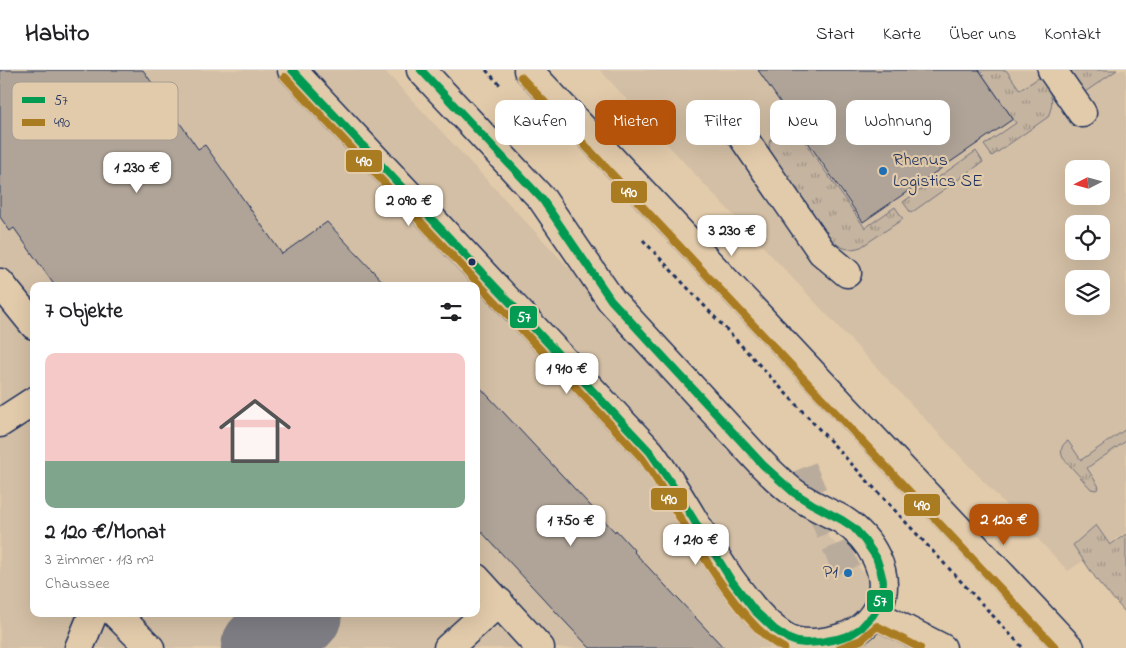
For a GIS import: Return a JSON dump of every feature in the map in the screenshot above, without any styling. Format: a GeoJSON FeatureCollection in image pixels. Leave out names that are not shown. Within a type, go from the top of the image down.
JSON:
{"type":"FeatureCollection","features":[{"type":"Feature","properties":{"kind":"street"},"geometry":{"type":"LineString","coordinates":[[292,70],[650,452],[668,478],[716,558],[745,599],[766,623],[784,637],[795,642],[809,644],[837,639],[855,633],[864,626],[875,614],[884,589],[882,574],[872,549],[864,538],[842,519],[814,505],[789,489],[763,465],[611,300],[542,199],[421,70]]}},
{"type":"Feature","properties":{"kind":"street"},"geometry":{"type":"LineString","coordinates":[[528,70],[1070,648]]}},
{"type":"Feature","properties":{"kind":"street"},"geometry":{"type":"LineString","coordinates":[[1052,70],[1082,113]]}},
{"type":"Feature","properties":{"kind":"street"},"geometry":{"type":"LineString","coordinates":[[748,145],[822,252],[847,273]]}},
{"type":"Feature","properties":{"kind":"street"},"geometry":{"type":"LineString","coordinates":[[0,284],[30,320]]}},
{"type":"Feature","properties":{"kind":"street"},"geometry":{"type":"LineString","coordinates":[[0,423],[30,404]]}},
{"type":"Feature","properties":{"kind":"street"},"geometry":{"type":"LineString","coordinates":[[480,582],[540,648]]}},
{"type":"Feature","properties":{"kind":"street"},"geometry":{"type":"LineString","coordinates":[[448,648],[499,602]]}},
{"type":"Feature","properties":{"kind":"street"},"geometry":{"type":"LineString","coordinates":[[875,614],[942,648]]}},
{"type":"Feature","properties":{"kind":"street"},"geometry":{"type":"LineString","coordinates":[[79,648],[92,617]]}},
{"type":"Feature","properties":{"kind":"street"},"geometry":{"type":"LineString","coordinates":[[119,617],[150,648]]}},
{"type":"Feature","properties":{"kind":"path"},"geometry":{"type":"LineString","coordinates":[[486,70],[503,88]]}},
{"type":"Feature","properties":{"kind":"path"},"geometry":{"type":"LineString","coordinates":[[642,239],[1023,648]]}},
{"type":"Feature","properties":{"kind":"shaded area"},"geometry":{"type":"Polygon","coordinates":[[[0,70],[384,70],[599,300],[897,607],[954,648],[0,648],[0,70]]]}},
{"type":"Feature","properties":{"kind":"shaded area"},"geometry":{"type":"Polygon","coordinates":[[[600,70],[1126,70],[1126,532],[1068,571],[668,145],[676,145],[676,100],[627,100],[600,70]]]}},
{"type":"Feature","properties":{"kind":"green space"},"geometry":{"type":"Polygon","coordinates":[[[979,70],[1006,70],[1020,90],[1040,77],[1049,91],[1052,100],[1048,117],[992,156],[984,145],[1016,123],[979,70]]]}},
{"type":"Feature","properties":{"kind":"green space"},"geometry":{"type":"Polygon","coordinates":[[[1069,70],[1117,70],[1085,92],[1069,70]]]}},
{"type":"Feature","properties":{"kind":"green space"},"geometry":{"type":"Polygon","coordinates":[[[770,141],[770,145],[807,145],[865,228],[895,207],[903,219],[861,247],[853,249],[842,247],[832,240],[770,151],[769,146],[770,141]]]}},
{"type":"Feature","properties":{"kind":"green space"},"geometry":{"type":"Polygon","coordinates":[[[976,151],[983,162],[911,213],[903,202],[976,151]]]}},
{"type":"Feature","properties":{"kind":"green space"},"geometry":{"type":"Polygon","coordinates":[[[1126,429],[1126,441],[1087,468],[1099,488],[1096,490],[1091,489],[1063,458],[1061,451],[1063,446],[1068,441],[1081,460],[1126,429]]]}},
{"type":"Feature","properties":{"kind":"green space"},"geometry":{"type":"Polygon","coordinates":[[[1096,525],[1110,545],[1126,534],[1126,613],[1099,583],[1073,545],[1096,525]]]}},
{"type":"Feature","properties":{"kind":"building"},"geometry":{"type":"Polygon","coordinates":[[[0,70],[143,70],[151,82],[12,82],[12,140],[178,140],[178,120],[198,149],[205,145],[282,254],[327,222],[383,282],[52,282],[14,228],[10,231],[0,217],[0,70]]]}},
{"type":"Feature","properties":{"kind":"building","name":"Rhenus Logistics SE"},"geometry":{"type":"Polygon","coordinates":[[[758,70],[979,70],[1013,119],[863,222],[810,145],[836,145],[836,100],[779,100],[758,70]]]}},
{"type":"Feature","properties":{"kind":"building"},"geometry":{"type":"Polygon","coordinates":[[[480,387],[615,532],[616,530],[634,552],[724,648],[590,648],[480,530],[480,387]]]}},
{"type":"Feature","properties":{"kind":"taxiway"},"geometry":{"type":"LineString","coordinates":[[263,648],[297,617]]}},
{"type":"Feature","properties":{"kind":"tunnel"},"geometry":{"type":"LineString","coordinates":[[802,468],[848,573]]}},
{"type":"Feature","properties":{"kind":"transit line","name":"57"},"geometry":{"type":"LineString","coordinates":[[292,70],[650,452],[731,580],[754,610],[774,629],[797,642],[821,642],[837,639],[850,635],[861,628],[879,605],[883,581],[876,557],[862,537],[854,528],[842,520],[793,492],[763,465],[611,300],[542,199],[421,70]]}},
{"type":"Feature","properties":{"kind":"transit line","name":"490"},"geometry":{"type":"LineString","coordinates":[[285,77],[477,282]]}},
{"type":"Feature","properties":{"kind":"transit line","name":"490"},"geometry":{"type":"LineString","coordinates":[[521,77],[1056,648]]}},
{"type":"Feature","properties":{"kind":"transit line","name":"490"},"geometry":{"type":"LineString","coordinates":[[480,285],[642,458],[727,592],[761,631],[772,641],[784,648]]}},
{"type":"Feature","properties":{"kind":"transit line","name":"490"},"geometry":{"type":"LineString","coordinates":[[840,648],[861,640],[877,626],[920,648]]}},
{"type":"Feature","properties":{"kind":"place","name":"Rhenus Logistics SE"},"geometry":{"type":"Point","coordinates":[883,171]}},
{"type":"Feature","properties":{"kind":"place","name":"P1"},"geometry":{"type":"Point","coordinates":[848,573]}}]}
